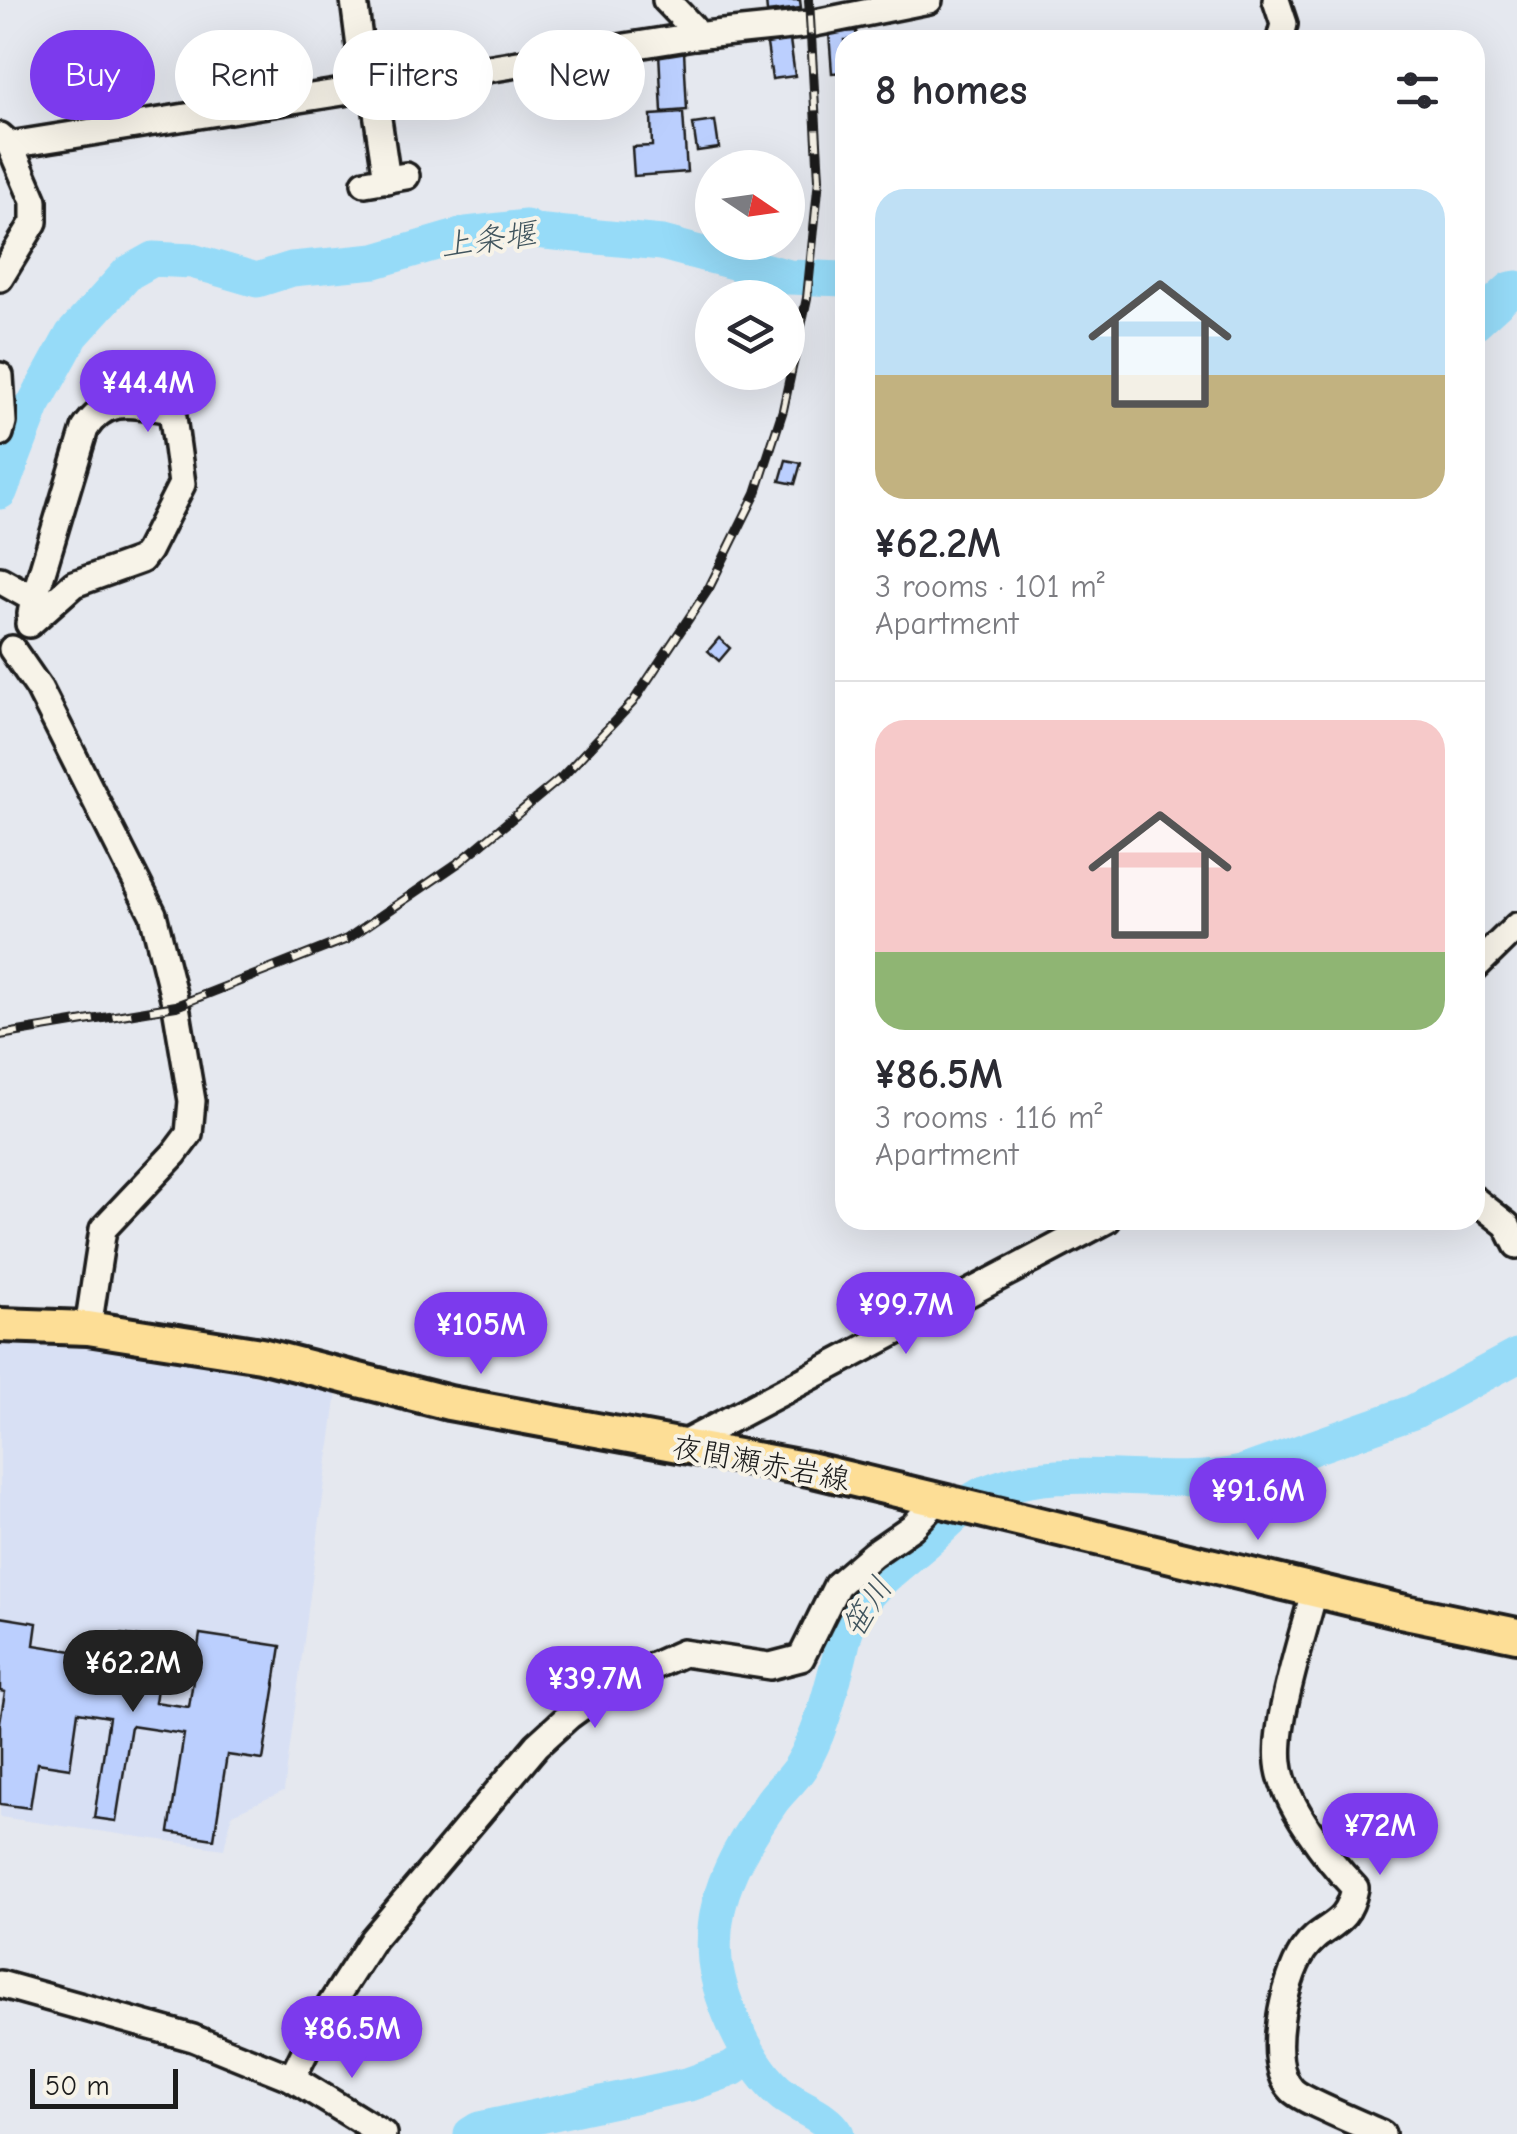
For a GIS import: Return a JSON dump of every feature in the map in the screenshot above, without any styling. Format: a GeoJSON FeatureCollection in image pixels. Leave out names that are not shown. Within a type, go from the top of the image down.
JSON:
{"type":"FeatureCollection","features":[{"type":"Feature","properties":{"kind":"main road","name":"夜間瀬赤岩線"},"geometry":{"type":"LineString","coordinates":[[0,1325],[88,1328],[261,1355],[449,1403],[809,1469],[1401,1611],[1517,1635]]}},
{"type":"Feature","properties":{"kind":"street"},"geometry":{"type":"LineString","coordinates":[[354,0],[359,30]]}},
{"type":"Feature","properties":{"kind":"street"},"geometry":{"type":"LineString","coordinates":[[666,0],[694,36]]}},
{"type":"Feature","properties":{"kind":"street"},"geometry":{"type":"LineString","coordinates":[[493,67],[694,36],[810,24],[929,0]]}},
{"type":"Feature","properties":{"kind":"street"},"geometry":{"type":"LineString","coordinates":[[1276,0],[1282,30]]}},
{"type":"Feature","properties":{"kind":"street"},"geometry":{"type":"LineString","coordinates":[[0,278],[34,222],[34,200],[5,140],[333,91]]}},
{"type":"Feature","properties":{"kind":"street"},"geometry":{"type":"LineString","coordinates":[[375,120],[386,180]]}},
{"type":"Feature","properties":{"kind":"street"},"geometry":{"type":"LineString","coordinates":[[0,376],[0,433]]}},
{"type":"Feature","properties":{"kind":"street"},"geometry":{"type":"LineString","coordinates":[[32,612],[74,584],[141,560],[148,550],[182,484],[172,410],[113,404],[96,412],[85,429],[32,612],[6,654],[38,688],[153,914],[176,1006],[192,1101],[189,1134],[103,1228],[88,1328]]}},
{"type":"Feature","properties":{"kind":"street"},"geometry":{"type":"LineString","coordinates":[[0,580],[32,612]]}},
{"type":"Feature","properties":{"kind":"street"},"geometry":{"type":"LineString","coordinates":[[1485,957],[1517,926]]}},
{"type":"Feature","properties":{"kind":"street"},"geometry":{"type":"LineString","coordinates":[[1485,1208],[1508,1225],[1517,1245]]}},
{"type":"Feature","properties":{"kind":"street"},"geometry":{"type":"LineString","coordinates":[[678,1446],[1089,1230]]}},
{"type":"Feature","properties":{"kind":"street"},"geometry":{"type":"LineString","coordinates":[[292,2078],[321,2020],[374,1939],[536,1745],[568,1716],[613,1684],[683,1653],[770,1666],[802,1658],[836,1585],[945,1502]]}},
{"type":"Feature","properties":{"kind":"street"},"geometry":{"type":"LineString","coordinates":[[1315,1588],[1279,1733],[1278,1764],[1286,1790],[1316,1842],[1355,1888],[1351,1910],[1304,1950],[1285,1992],[1278,2066],[1292,2091],[1382,2134]]}},
{"type":"Feature","properties":{"kind":"street"},"geometry":{"type":"LineString","coordinates":[[0,1984],[193,2038],[292,2078],[383,2134]]}},
{"type":"Feature","properties":{"kind":"shaded area"},"geometry":{"type":"Polygon","coordinates":[[[88,1341],[337,1392],[284,1791],[232,1814],[224,1849],[0,1817],[0,1342],[88,1341]]]}},
{"type":"Feature","properties":{"kind":"building"},"geometry":{"type":"Polygon","coordinates":[[[766,0],[800,0],[801,8],[767,12],[766,0]]]}},
{"type":"Feature","properties":{"kind":"building"},"geometry":{"type":"Polygon","coordinates":[[[829,33],[835,33],[835,73],[832,73],[829,33]]]}},
{"type":"Feature","properties":{"kind":"building"},"geometry":{"type":"Polygon","coordinates":[[[790,40],[795,76],[772,79],[767,44],[790,40]]]}},
{"type":"Feature","properties":{"kind":"building"},"geometry":{"type":"Polygon","coordinates":[[[684,51],[687,110],[662,112],[659,52],[684,51]]]}},
{"type":"Feature","properties":{"kind":"building"},"geometry":{"type":"Polygon","coordinates":[[[683,113],[687,172],[634,176],[632,147],[652,146],[651,115],[683,113]]]}},
{"type":"Feature","properties":{"kind":"building"},"geometry":{"type":"Polygon","coordinates":[[[715,121],[719,148],[697,150],[693,124],[715,121]]]}},
{"type":"Feature","properties":{"kind":"building"},"geometry":{"type":"Polygon","coordinates":[[[786,460],[801,463],[795,484],[780,481],[786,460]]]}},
{"type":"Feature","properties":{"kind":"building"},"geometry":{"type":"Polygon","coordinates":[[[719,638],[730,648],[719,661],[708,651],[719,638]]]}},
{"type":"Feature","properties":{"kind":"building"},"geometry":{"type":"Polygon","coordinates":[[[0,1617],[37,1623],[34,1645],[117,1658],[121,1634],[164,1641],[155,1702],[189,1707],[200,1634],[281,1646],[263,1760],[227,1755],[214,1839],[169,1832],[184,1734],[131,1726],[116,1821],[94,1818],[109,1717],[78,1712],[70,1768],[37,1763],[30,1808],[0,1804],[0,1722],[5,1692],[0,1691],[0,1617]]]}},
{"type":"Feature","properties":{"kind":"waterway","name":"上条堰"},"geometry":{"type":"LineString","coordinates":[[0,492],[33,406],[72,335],[128,273],[153,259],[192,261],[257,280],[292,269],[375,261],[467,234],[526,227],[534,231],[662,243],[789,277],[835,279]]}},
{"type":"Feature","properties":{"kind":"waterway","name":"上条堰"},"geometry":{"type":"LineString","coordinates":[[1485,313],[1517,288]]}},
{"type":"Feature","properties":{"kind":"waterway","name":"笹川"},"geometry":{"type":"LineString","coordinates":[[837,2134],[820,2117],[783,2095],[748,2052],[723,1996],[714,1938],[721,1896],[737,1857],[772,1801],[798,1771],[814,1741],[847,1626],[865,1597],[962,1508],[985,1493],[1048,1478],[1177,1479],[1241,1473],[1413,1412],[1517,1356]]}},
{"type":"Feature","properties":{"kind":"waterway","name":"笹川"},"geometry":{"type":"LineString","coordinates":[[471,2134],[479,2129],[690,2084],[732,2069],[750,2056]]}},
{"type":"Feature","properties":{"kind":"railway"},"geometry":{"type":"LineString","coordinates":[[0,1035],[176,1006],[347,939],[461,861],[562,777],[633,702],[709,588],[756,493],[783,410],[807,298],[819,179],[809,0]]}}]}
